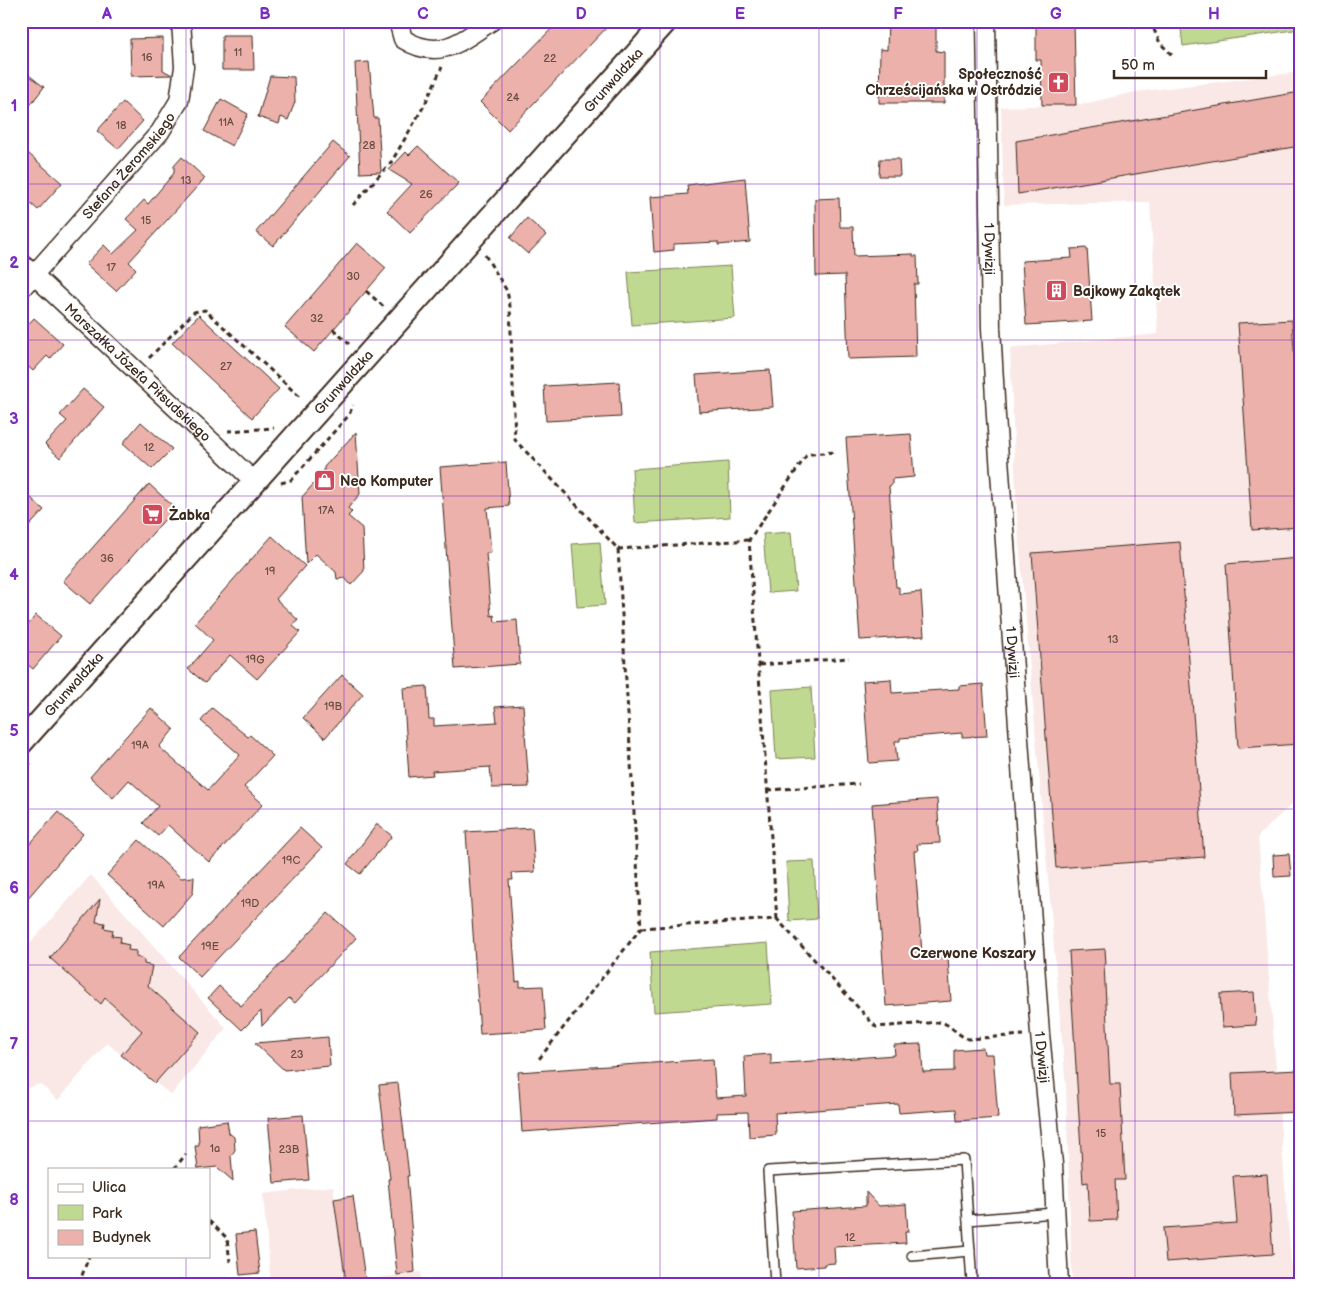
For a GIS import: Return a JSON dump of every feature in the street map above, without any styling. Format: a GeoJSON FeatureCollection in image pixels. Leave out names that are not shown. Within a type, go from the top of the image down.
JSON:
{"type":"FeatureCollection","features":[{"type":"Feature","properties":{"kind":"street","name":"Stefana Żeromskiego"},"geometry":{"type":"LineString","coordinates":[[21,289],[28,269],[160,132],[179,101],[184,67],[181,21]]}},
{"type":"Feature","properties":{"kind":"street"},"geometry":{"type":"LineString","coordinates":[[398,21],[403,39],[415,47],[450,48],[492,21]]}},
{"type":"Feature","properties":{"kind":"street","name":"Grunwaldzka"},"geometry":{"type":"LineString","coordinates":[[21,742],[665,21]]}},
{"type":"Feature","properties":{"kind":"street","name":"1 Dywizji"},"geometry":{"type":"LineString","coordinates":[[986,21],[991,328],[996,416],[1059,1284]]}},
{"type":"Feature","properties":{"kind":"street","name":"Marszałka Józefa Piłsudskiego"},"geometry":{"type":"LineString","coordinates":[[28,269],[255,482]]}},
{"type":"Feature","properties":{"kind":"lane"},"geometry":{"type":"LineString","coordinates":[[774,1284],[768,1172],[964,1160],[972,1284]]}},
{"type":"Feature","properties":{"kind":"lane"},"geometry":{"type":"LineString","coordinates":[[968,1220],[1055,1213]]}},
{"type":"Feature","properties":{"kind":"lane"},"geometry":{"type":"LineString","coordinates":[[912,1256],[970,1250]]}},
{"type":"Feature","properties":{"kind":"path"},"geometry":{"type":"LineString","coordinates":[[1150,21],[1160,42],[1172,55]]}},
{"type":"Feature","properties":{"kind":"path"},"geometry":{"type":"LineString","coordinates":[[352,206],[392,161],[425,104],[450,48]]}},
{"type":"Feature","properties":{"kind":"path"},"geometry":{"type":"LineString","coordinates":[[483,253],[507,291],[510,306],[515,440],[618,549],[642,928],[539,1059]]}},
{"type":"Feature","properties":{"kind":"path"},"geometry":{"type":"LineString","coordinates":[[366,291],[387,309]]}},
{"type":"Feature","properties":{"kind":"path"},"geometry":{"type":"LineString","coordinates":[[143,364],[194,312],[205,310],[306,402]]}},
{"type":"Feature","properties":{"kind":"path"},"geometry":{"type":"LineString","coordinates":[[332,329],[353,348]]}},
{"type":"Feature","properties":{"kind":"path"},"geometry":{"type":"LineString","coordinates":[[218,432],[282,428]]}},
{"type":"Feature","properties":{"kind":"path"},"geometry":{"type":"LineString","coordinates":[[835,452],[806,456],[749,540],[777,919],[876,1027],[940,1022],[947,1024],[961,1036],[968,1038],[1040,1034]]}},
{"type":"Feature","properties":{"kind":"path"},"geometry":{"type":"LineString","coordinates":[[618,549],[749,540]]}},
{"type":"Feature","properties":{"kind":"path"},"geometry":{"type":"LineString","coordinates":[[759,665],[849,658]]}},
{"type":"Feature","properties":{"kind":"path"},"geometry":{"type":"LineString","coordinates":[[768,790],[859,784]]}},
{"type":"Feature","properties":{"kind":"path"},"geometry":{"type":"LineString","coordinates":[[642,928],[777,919]]}},
{"type":"Feature","properties":{"kind":"path"},"geometry":{"type":"LineString","coordinates":[[175,1168],[186,1154]]}},
{"type":"Feature","properties":{"kind":"path"},"geometry":{"type":"LineString","coordinates":[[210,1222],[227,1238],[230,1262]]}},
{"type":"Feature","properties":{"kind":"path"},"geometry":{"type":"LineString","coordinates":[[79,1284],[88,1258]]}},
{"type":"Feature","properties":{"kind":"shaded area"},"geometry":{"type":"Polygon","coordinates":[[[1300,72],[1300,796],[1258,836],[1292,1276],[1300,1277],[1300,1284],[1072,1284],[1066,1087],[1017,517],[1010,348],[1158,334],[1150,202],[1004,205],[1001,107],[1084,104],[1135,92],[1300,72]]]}},
{"type":"Feature","properties":{"kind":"shaded area"},"geometry":{"type":"Polygon","coordinates":[[[91,875],[226,1028],[171,1095],[107,1043],[58,1100],[40,1084],[21,1090],[21,953],[91,875]]]}},
{"type":"Feature","properties":{"kind":"shaded area"},"geometry":{"type":"Polygon","coordinates":[[[333,1186],[346,1282],[421,1272],[422,1284],[271,1284],[263,1194],[333,1186]]]}},
{"type":"Feature","properties":{"kind":"green space"},"geometry":{"type":"Polygon","coordinates":[[[1180,21],[1300,21],[1300,29],[1183,46],[1180,21]]]}},
{"type":"Feature","properties":{"kind":"green space"},"geometry":{"type":"Polygon","coordinates":[[[731,266],[735,318],[632,325],[628,272],[731,266]]]}},
{"type":"Feature","properties":{"kind":"green space"},"geometry":{"type":"Polygon","coordinates":[[[728,462],[730,517],[635,523],[632,469],[728,462]]]}},
{"type":"Feature","properties":{"kind":"green space"},"geometry":{"type":"Polygon","coordinates":[[[791,532],[796,591],[768,593],[763,534],[791,532]]]}},
{"type":"Feature","properties":{"kind":"green space"},"geometry":{"type":"Polygon","coordinates":[[[600,542],[605,605],[577,607],[572,544],[600,542]]]}},
{"type":"Feature","properties":{"kind":"green space"},"geometry":{"type":"Polygon","coordinates":[[[811,687],[815,757],[776,759],[772,690],[811,687]]]}},
{"type":"Feature","properties":{"kind":"green space"},"geometry":{"type":"Polygon","coordinates":[[[814,861],[817,919],[789,921],[786,862],[814,861]]]}},
{"type":"Feature","properties":{"kind":"green space"},"geometry":{"type":"Polygon","coordinates":[[[768,943],[772,1004],[654,1012],[650,952],[768,943]]]}},
{"type":"Feature","properties":{"kind":"building"},"geometry":{"type":"Polygon","coordinates":[[[559,21],[613,21],[508,130],[480,102],[559,21]]]}},
{"type":"Feature","properties":{"kind":"building"},"geometry":{"type":"Polygon","coordinates":[[[888,21],[936,21],[936,51],[944,52],[944,103],[879,103],[880,49],[887,50],[888,21]]]}},
{"type":"Feature","properties":{"kind":"building","name":"Społeczność Chrześcijańska w Ostródzie"},"geometry":{"type":"Polygon","coordinates":[[[1036,21],[1074,21],[1076,105],[1042,105],[1041,60],[1036,60],[1036,21]]]}},
{"type":"Feature","properties":{"kind":"building"},"geometry":{"type":"Polygon","coordinates":[[[222,35],[253,35],[254,70],[222,70],[222,35]]]}},
{"type":"Feature","properties":{"kind":"building"},"geometry":{"type":"Polygon","coordinates":[[[163,38],[163,70],[172,75],[131,76],[130,39],[163,38]]]}},
{"type":"Feature","properties":{"kind":"building"},"geometry":{"type":"Polygon","coordinates":[[[369,62],[374,118],[378,118],[381,172],[360,173],[355,63],[369,62]]]}},
{"type":"Feature","properties":{"kind":"building"},"geometry":{"type":"Polygon","coordinates":[[[21,69],[44,87],[21,117],[21,69]]]}},
{"type":"Feature","properties":{"kind":"building"},"geometry":{"type":"Polygon","coordinates":[[[270,76],[294,77],[295,102],[288,120],[281,117],[279,124],[258,117],[270,76]]]}},
{"type":"Feature","properties":{"kind":"building"},"geometry":{"type":"Polygon","coordinates":[[[1300,92],[1300,146],[1018,194],[1016,141],[1300,92]]]}},
{"type":"Feature","properties":{"kind":"building"},"geometry":{"type":"Polygon","coordinates":[[[221,99],[248,114],[232,146],[204,131],[221,99]]]}},
{"type":"Feature","properties":{"kind":"building"},"geometry":{"type":"Polygon","coordinates":[[[123,102],[143,121],[118,149],[97,131],[123,102]]]}},
{"type":"Feature","properties":{"kind":"building"},"geometry":{"type":"Polygon","coordinates":[[[333,142],[350,156],[273,246],[256,232],[333,142]]]}},
{"type":"Feature","properties":{"kind":"building"},"geometry":{"type":"Polygon","coordinates":[[[418,146],[459,183],[410,233],[387,211],[412,184],[389,170],[406,152],[409,155],[418,146]]]}},
{"type":"Feature","properties":{"kind":"building"},"geometry":{"type":"Polygon","coordinates":[[[21,147],[62,183],[38,210],[21,195],[21,147]]]}},
{"type":"Feature","properties":{"kind":"building"},"geometry":{"type":"Polygon","coordinates":[[[182,157],[205,178],[129,262],[136,269],[116,291],[86,264],[104,245],[113,254],[138,230],[126,219],[144,200],[148,204],[174,173],[174,166],[182,157]]]}},
{"type":"Feature","properties":{"kind":"building"},"geometry":{"type":"Polygon","coordinates":[[[880,159],[899,159],[900,176],[879,176],[880,159]]]}},
{"type":"Feature","properties":{"kind":"building"},"geometry":{"type":"Polygon","coordinates":[[[745,178],[750,242],[718,245],[718,242],[674,244],[674,250],[654,252],[650,197],[688,194],[687,185],[745,178]]]}},
{"type":"Feature","properties":{"kind":"building"},"geometry":{"type":"Polygon","coordinates":[[[839,198],[840,227],[853,227],[854,256],[913,254],[913,256],[917,256],[918,284],[914,284],[916,357],[848,359],[845,275],[816,276],[815,199],[839,198]]]}},
{"type":"Feature","properties":{"kind":"building"},"geometry":{"type":"Polygon","coordinates":[[[527,218],[546,235],[528,254],[510,238],[527,218]]]}},
{"type":"Feature","properties":{"kind":"building"},"geometry":{"type":"Polygon","coordinates":[[[357,243],[386,268],[314,352],[285,327],[357,243]]]}},
{"type":"Feature","properties":{"kind":"building","name":"Bajkowy Zakątek"},"geometry":{"type":"Polygon","coordinates":[[[1087,248],[1092,321],[1026,325],[1022,261],[1072,258],[1071,249],[1087,248]]]}},
{"type":"Feature","properties":{"kind":"building"},"geometry":{"type":"Polygon","coordinates":[[[199,315],[279,389],[252,418],[172,343],[199,315]]]}},
{"type":"Feature","properties":{"kind":"building"},"geometry":{"type":"Polygon","coordinates":[[[34,318],[63,344],[50,359],[47,356],[33,371],[21,360],[21,332],[34,318]]]}},
{"type":"Feature","properties":{"kind":"building"},"geometry":{"type":"Polygon","coordinates":[[[1292,320],[1300,437],[1300,527],[1252,530],[1238,323],[1292,320]]]}},
{"type":"Feature","properties":{"kind":"building"},"geometry":{"type":"Polygon","coordinates":[[[770,370],[773,407],[699,412],[696,375],[770,370]]]}},
{"type":"Feature","properties":{"kind":"building"},"geometry":{"type":"Polygon","coordinates":[[[619,382],[621,417],[546,421],[544,386],[619,382]]]}},
{"type":"Feature","properties":{"kind":"building"},"geometry":{"type":"Polygon","coordinates":[[[83,389],[104,407],[60,458],[45,444],[67,421],[60,415],[83,389]]]}},
{"type":"Feature","properties":{"kind":"building"},"geometry":{"type":"Polygon","coordinates":[[[141,422],[172,449],[152,469],[123,443],[141,422]]]}},
{"type":"Feature","properties":{"kind":"building"},"geometry":{"type":"Polygon","coordinates":[[[356,432],[360,494],[348,508],[352,512],[348,516],[362,528],[364,571],[351,585],[345,578],[337,579],[336,572],[316,554],[306,564],[302,497],[324,472],[324,467],[356,432]]]}},
{"type":"Feature","properties":{"kind":"building"},"geometry":{"type":"Polygon","coordinates":[[[911,434],[914,477],[892,479],[892,485],[889,486],[896,587],[899,587],[899,594],[921,592],[924,636],[860,640],[846,438],[911,434]]]}},
{"type":"Feature","properties":{"kind":"building"},"geometry":{"type":"Polygon","coordinates":[[[506,462],[509,506],[487,508],[491,553],[486,553],[491,616],[494,615],[495,622],[517,620],[520,664],[455,669],[440,467],[506,462]]]}},
{"type":"Feature","properties":{"kind":"building"},"geometry":{"type":"Polygon","coordinates":[[[149,484],[175,508],[90,604],[63,581],[149,484]]]}},
{"type":"Feature","properties":{"kind":"building"},"geometry":{"type":"Polygon","coordinates":[[[29,496],[44,510],[21,535],[21,504],[29,496]]]}},
{"type":"Feature","properties":{"kind":"building"},"geometry":{"type":"Polygon","coordinates":[[[272,536],[305,566],[276,599],[298,620],[293,626],[300,632],[257,679],[230,655],[205,683],[188,669],[213,640],[195,623],[272,536]]]}},
{"type":"Feature","properties":{"kind":"building"},"geometry":{"type":"Polygon","coordinates":[[[1180,542],[1204,857],[1056,868],[1032,553],[1180,542]]]}},
{"type":"Feature","properties":{"kind":"building"},"geometry":{"type":"Polygon","coordinates":[[[1300,558],[1300,744],[1238,748],[1226,564],[1300,558]]]}},
{"type":"Feature","properties":{"kind":"building"},"geometry":{"type":"Polygon","coordinates":[[[36,615],[61,636],[33,669],[21,659],[21,633],[36,615]]]}},
{"type":"Feature","properties":{"kind":"building"},"geometry":{"type":"Polygon","coordinates":[[[342,675],[363,694],[325,738],[303,718],[342,675]]]}},
{"type":"Feature","properties":{"kind":"building"},"geometry":{"type":"Polygon","coordinates":[[[891,679],[892,693],[959,689],[959,686],[983,684],[987,736],[962,737],[962,733],[900,738],[900,741],[895,741],[897,761],[869,763],[863,681],[891,679]]]}},
{"type":"Feature","properties":{"kind":"building"},"geometry":{"type":"Polygon","coordinates":[[[427,686],[429,719],[434,719],[434,726],[497,722],[495,707],[523,705],[529,787],[492,788],[490,767],[432,771],[433,775],[409,777],[403,688],[427,686]]]}},
{"type":"Feature","properties":{"kind":"building"},"geometry":{"type":"Polygon","coordinates":[[[151,708],[174,729],[159,747],[208,790],[240,755],[201,721],[212,708],[248,737],[250,735],[273,756],[244,787],[263,804],[209,862],[168,825],[158,836],[143,823],[158,806],[129,780],[113,798],[90,777],[151,708]]]}},
{"type":"Feature","properties":{"kind":"building"},"geometry":{"type":"Polygon","coordinates":[[[937,799],[940,843],[917,844],[918,851],[914,851],[922,953],[925,953],[926,959],[948,957],[951,1001],[886,1006],[872,804],[937,799]]]}},
{"type":"Feature","properties":{"kind":"building"},"geometry":{"type":"Polygon","coordinates":[[[58,812],[83,834],[21,906],[21,854],[58,812]]]}},
{"type":"Feature","properties":{"kind":"building"},"geometry":{"type":"Polygon","coordinates":[[[377,824],[392,836],[360,874],[347,864],[377,824]]]}},
{"type":"Feature","properties":{"kind":"building"},"geometry":{"type":"Polygon","coordinates":[[[300,828],[322,848],[200,977],[179,957],[300,828]]]}},
{"type":"Feature","properties":{"kind":"building"},"geometry":{"type":"Polygon","coordinates":[[[532,828],[535,872],[512,873],[513,880],[509,880],[516,982],[520,981],[520,987],[543,986],[546,1030],[480,1034],[466,832],[532,828]]]}},
{"type":"Feature","properties":{"kind":"building"},"geometry":{"type":"Polygon","coordinates":[[[139,840],[181,878],[194,877],[193,893],[164,926],[107,875],[139,840]]]}},
{"type":"Feature","properties":{"kind":"building"},"geometry":{"type":"Polygon","coordinates":[[[1289,854],[1291,876],[1274,877],[1273,855],[1289,854]]]}},
{"type":"Feature","properties":{"kind":"building"},"geometry":{"type":"Polygon","coordinates":[[[100,899],[96,922],[105,923],[104,928],[113,930],[112,936],[121,937],[120,943],[129,945],[128,950],[136,951],[136,957],[144,959],[144,964],[152,966],[148,986],[200,1032],[155,1083],[121,1055],[142,1031],[105,998],[101,1004],[50,958],[100,899]]]}},
{"type":"Feature","properties":{"kind":"building"},"geometry":{"type":"Polygon","coordinates":[[[328,913],[356,938],[295,1003],[289,998],[262,1026],[261,1011],[242,1030],[208,998],[219,986],[241,1006],[328,913]]]}},
{"type":"Feature","properties":{"kind":"building"},"geometry":{"type":"Polygon","coordinates":[[[1105,949],[1106,964],[1104,964],[1110,1084],[1120,1084],[1125,1180],[1115,1180],[1117,1220],[1090,1221],[1088,1182],[1083,1183],[1069,951],[1105,949]]]}},
{"type":"Feature","properties":{"kind":"building"},"geometry":{"type":"Polygon","coordinates":[[[1254,992],[1256,1025],[1222,1027],[1220,994],[1254,992]]]}},
{"type":"Feature","properties":{"kind":"building"},"geometry":{"type":"Polygon","coordinates":[[[328,1037],[330,1066],[284,1070],[255,1043],[328,1037]]]}},
{"type":"Feature","properties":{"kind":"building"},"geometry":{"type":"Polygon","coordinates":[[[921,1044],[923,1072],[954,1071],[954,1050],[983,1048],[984,1054],[993,1054],[998,1118],[957,1121],[956,1109],[899,1113],[898,1104],[775,1113],[776,1135],[749,1137],[748,1112],[717,1113],[717,1118],[522,1132],[518,1072],[713,1059],[716,1098],[746,1096],[744,1056],[771,1054],[771,1064],[895,1055],[894,1045],[921,1044]]]}},
{"type":"Feature","properties":{"kind":"building"},"geometry":{"type":"Polygon","coordinates":[[[1300,1070],[1300,1112],[1234,1115],[1232,1073],[1300,1070]]]}},
{"type":"Feature","properties":{"kind":"building"},"geometry":{"type":"Polygon","coordinates":[[[398,1083],[409,1176],[407,1176],[415,1272],[397,1275],[388,1179],[390,1179],[379,1085],[398,1083]]]}},
{"type":"Feature","properties":{"kind":"building"},"geometry":{"type":"Polygon","coordinates":[[[303,1115],[309,1180],[274,1183],[268,1118],[303,1115]]]}},
{"type":"Feature","properties":{"kind":"building"},"geometry":{"type":"Polygon","coordinates":[[[227,1121],[229,1133],[234,1137],[235,1150],[231,1156],[233,1181],[217,1167],[198,1168],[195,1146],[199,1146],[198,1125],[227,1121]]]}},
{"type":"Feature","properties":{"kind":"building"},"geometry":{"type":"Polygon","coordinates":[[[1267,1174],[1273,1254],[1166,1262],[1163,1228],[1237,1223],[1233,1176],[1267,1174]]]}},
{"type":"Feature","properties":{"kind":"building"},"geometry":{"type":"Polygon","coordinates":[[[866,1192],[879,1206],[906,1204],[908,1232],[905,1232],[906,1243],[834,1247],[835,1263],[824,1264],[824,1266],[796,1268],[792,1211],[866,1206],[866,1192]]]}},
{"type":"Feature","properties":{"kind":"building"},"geometry":{"type":"Polygon","coordinates":[[[353,1196],[365,1279],[346,1282],[334,1199],[353,1196]]]}},
{"type":"Feature","properties":{"kind":"building"},"geometry":{"type":"Polygon","coordinates":[[[255,1232],[260,1273],[240,1275],[236,1234],[255,1232]]]}},
{"type":"Feature","properties":{"kind":"place","name":"Społeczność Chrześcijańska w Ostródzie"},"geometry":{"type":"Point","coordinates":[1058,82]}},
{"type":"Feature","properties":{"kind":"place","name":"Bajkowy Zakątek"},"geometry":{"type":"Point","coordinates":[1057,291]}},
{"type":"Feature","properties":{"kind":"place","name":"Neo Komputer"},"geometry":{"type":"Point","coordinates":[324,481]}},
{"type":"Feature","properties":{"kind":"place","name":"Żabka"},"geometry":{"type":"Point","coordinates":[153,515]}},
{"type":"Feature","properties":{"kind":"district","name":"Czerwone Koszary"},"geometry":{"type":"Point","coordinates":[973,953]}}]}
